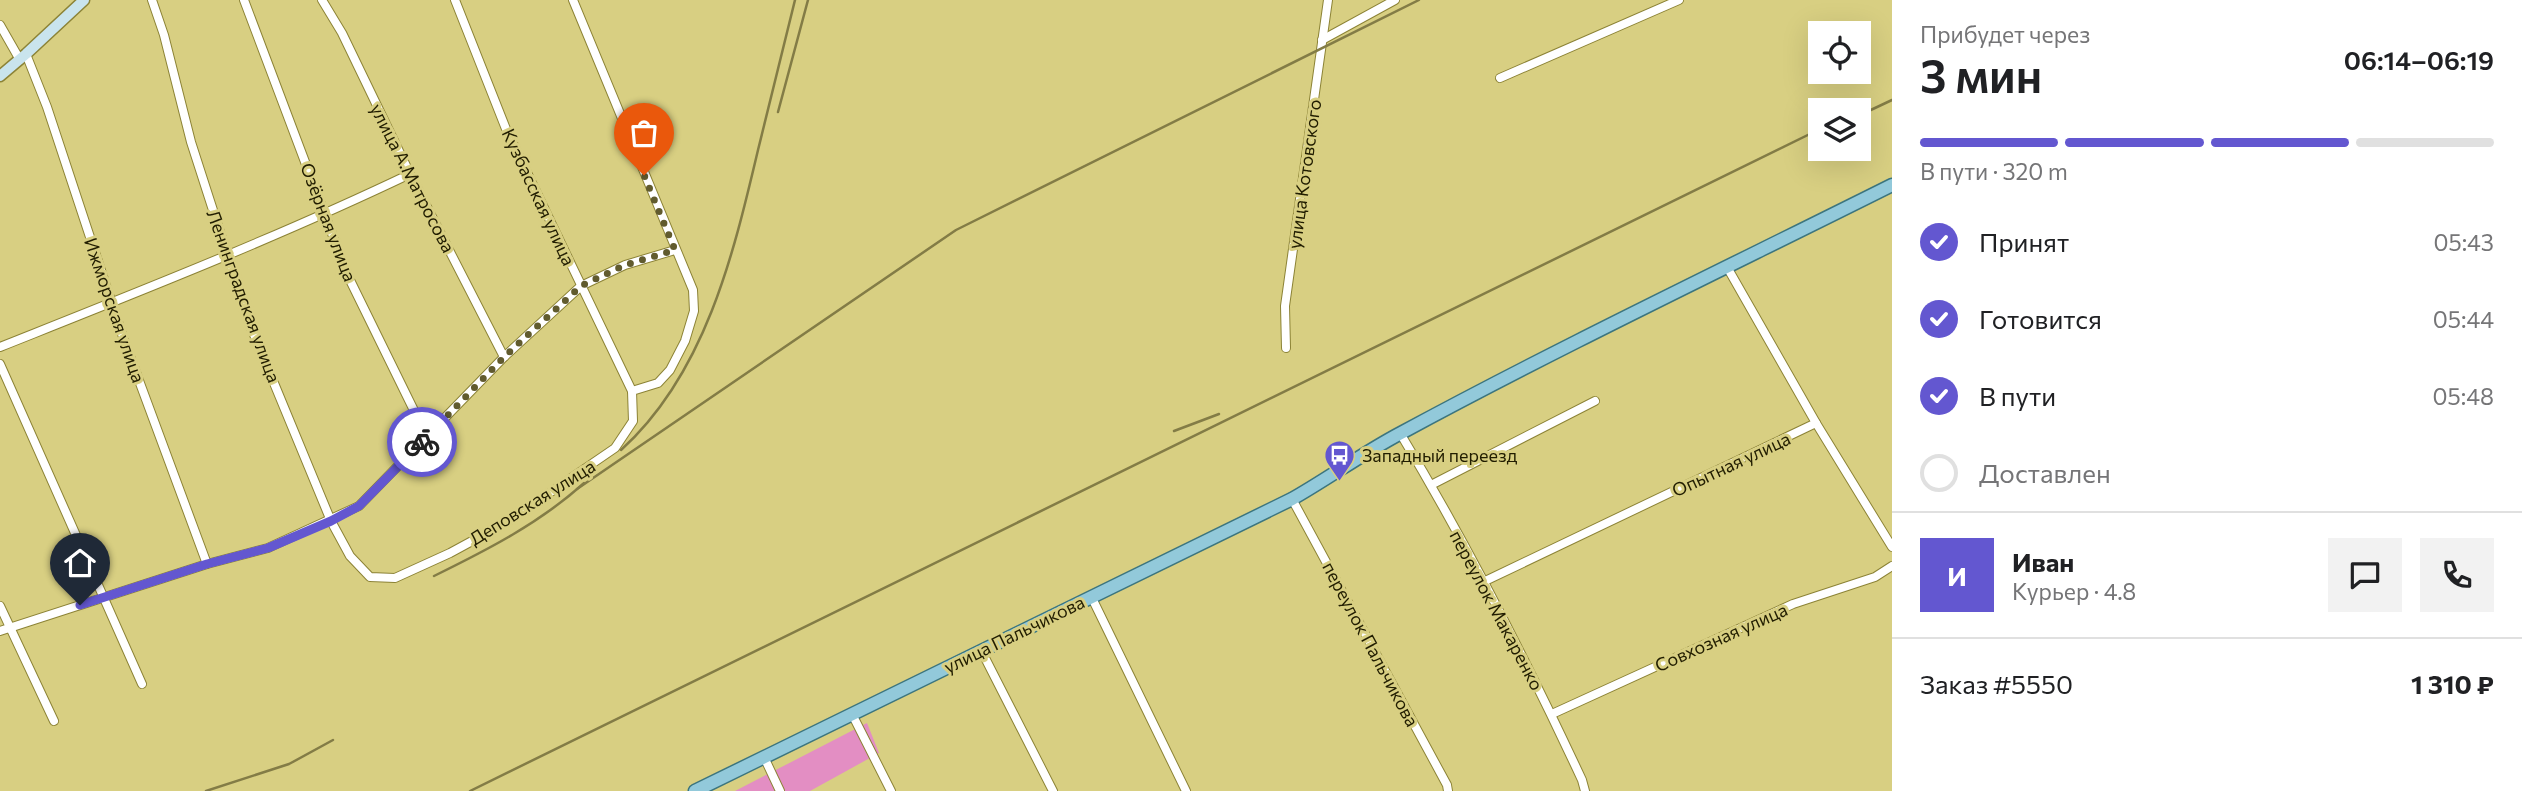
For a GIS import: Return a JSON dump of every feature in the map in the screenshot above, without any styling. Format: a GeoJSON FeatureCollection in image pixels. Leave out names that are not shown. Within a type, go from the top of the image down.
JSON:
{"type":"FeatureCollection","features":[{"type":"Feature","properties":{"kind":"main road"},"geometry":{"type":"LineString","coordinates":[[0,76],[84,0]]}},
{"type":"Feature","properties":{"kind":"main road","name":"улица Пальчикова"},"geometry":{"type":"LineString","coordinates":[[695,791],[1292,499],[1400,433],[1577,340],[1892,185]]}},
{"type":"Feature","properties":{"kind":"street","name":"Ленинградская улица"},"geometry":{"type":"LineString","coordinates":[[152,0],[164,35],[191,142],[250,325],[331,521],[350,556],[370,577]]}},
{"type":"Feature","properties":{"kind":"street","name":"Озёрная улица"},"geometry":{"type":"LineString","coordinates":[[244,0],[348,276],[427,437]]}},
{"type":"Feature","properties":{"kind":"street","name":"улица А.Матросова"},"geometry":{"type":"LineString","coordinates":[[322,0],[342,33],[410,174],[504,357]]}},
{"type":"Feature","properties":{"kind":"street","name":"Кузбасская улица"},"geometry":{"type":"LineString","coordinates":[[455,0],[506,129],[632,391]]}},
{"type":"Feature","properties":{"kind":"street"},"geometry":{"type":"LineString","coordinates":[[573,0],[693,290],[694,311],[685,341],[670,370],[657,383],[632,391]]}},
{"type":"Feature","properties":{"kind":"street","name":"улица Котовского"},"geometry":{"type":"LineString","coordinates":[[1286,348],[1285,306],[1328,0]]}},
{"type":"Feature","properties":{"kind":"street"},"geometry":{"type":"LineString","coordinates":[[1322,40],[1395,0]]}},
{"type":"Feature","properties":{"kind":"street"},"geometry":{"type":"LineString","coordinates":[[1500,78],[1679,0]]}},
{"type":"Feature","properties":{"kind":"street","name":"Ижморская улица"},"geometry":{"type":"LineString","coordinates":[[0,25],[23,57],[47,107],[112,302],[207,564]]}},
{"type":"Feature","properties":{"kind":"street"},"geometry":{"type":"LineString","coordinates":[[0,347],[228,256],[325,215],[410,174]]}},
{"type":"Feature","properties":{"kind":"street"},"geometry":{"type":"LineString","coordinates":[[0,631],[207,564],[268,548],[359,506],[504,357],[581,286],[625,265],[675,250]]}},
{"type":"Feature","properties":{"kind":"street"},"geometry":{"type":"LineString","coordinates":[[1727,267],[1816,423],[1892,547]]}},
{"type":"Feature","properties":{"kind":"street"},"geometry":{"type":"LineString","coordinates":[[0,364],[142,684]]}},
{"type":"Feature","properties":{"kind":"street","name":"Деповская улица"},"geometry":{"type":"LineString","coordinates":[[370,577],[395,578],[450,553],[507,522],[615,449],[634,421],[632,391]]}},
{"type":"Feature","properties":{"kind":"street"},"geometry":{"type":"LineString","coordinates":[[1431,485],[1595,401]]}},
{"type":"Feature","properties":{"kind":"street","name":"Опытная улица"},"geometry":{"type":"LineString","coordinates":[[1483,582],[1816,423]]}},
{"type":"Feature","properties":{"kind":"street","name":"переулок Макаренко"},"geometry":{"type":"LineString","coordinates":[[1400,433],[1431,485],[1552,714],[1585,791]]}},
{"type":"Feature","properties":{"kind":"street","name":"переулок Пальчикова"},"geometry":{"type":"LineString","coordinates":[[1292,499],[1448,791]]}},
{"type":"Feature","properties":{"kind":"street","name":"Совхозная улица"},"geometry":{"type":"LineString","coordinates":[[1552,714],[1793,604],[1875,577],[1892,566]]}},
{"type":"Feature","properties":{"kind":"street"},"geometry":{"type":"LineString","coordinates":[[1091,596],[1186,791]]}},
{"type":"Feature","properties":{"kind":"street"},"geometry":{"type":"LineString","coordinates":[[0,606],[54,721]]}},
{"type":"Feature","properties":{"kind":"street"},"geometry":{"type":"LineString","coordinates":[[981,650],[1053,791]]}},
{"type":"Feature","properties":{"kind":"street"},"geometry":{"type":"LineString","coordinates":[[852,714],[891,791]]}},
{"type":"Feature","properties":{"kind":"street"},"geometry":{"type":"LineString","coordinates":[[764,757],[780,791]]}},
{"type":"Feature","properties":{"kind":"shaded area"},"geometry":{"type":"Polygon","coordinates":[[[867,723],[879,753],[810,791],[735,791],[867,723]]]}},
{"type":"Feature","properties":{"kind":"railway"},"geometry":{"type":"LineString","coordinates":[[621,450],[650,420],[674,386],[695,350],[712,311],[738,231],[795,0]]}},
{"type":"Feature","properties":{"kind":"railway"},"geometry":{"type":"LineString","coordinates":[[778,112],[808,0]]}},
{"type":"Feature","properties":{"kind":"railway"},"geometry":{"type":"LineString","coordinates":[[577,489],[956,230],[1419,0]]}},
{"type":"Feature","properties":{"kind":"railway"},"geometry":{"type":"LineString","coordinates":[[1871,110],[1892,100]]}},
{"type":"Feature","properties":{"kind":"railway"},"geometry":{"type":"LineString","coordinates":[[470,791],[1808,135]]}},
{"type":"Feature","properties":{"kind":"railway"},"geometry":{"type":"LineString","coordinates":[[1174,431],[1219,414]]}},
{"type":"Feature","properties":{"kind":"railway"},"geometry":{"type":"LineString","coordinates":[[434,576],[531,523],[584,483]]}},
{"type":"Feature","properties":{"kind":"railway"},"geometry":{"type":"LineString","coordinates":[[206,791],[289,764],[333,740]]}},
{"type":"Feature","properties":{"kind":"way so far"},"geometry":{"type":"LineString","coordinates":[[422,442],[504,357],[581,286],[625,265],[675,250],[644,175]]}},
{"type":"Feature","properties":{"kind":"place","name":"Западный переезд"},"geometry":{"type":"Point","coordinates":[1339,482]}},
{"type":"Feature","properties":{"kind":"route"},"geometry":{"type":"LineString","coordinates":[[80,605],[207,564],[268,548],[331,521],[359,506],[422,442]]}}]}
